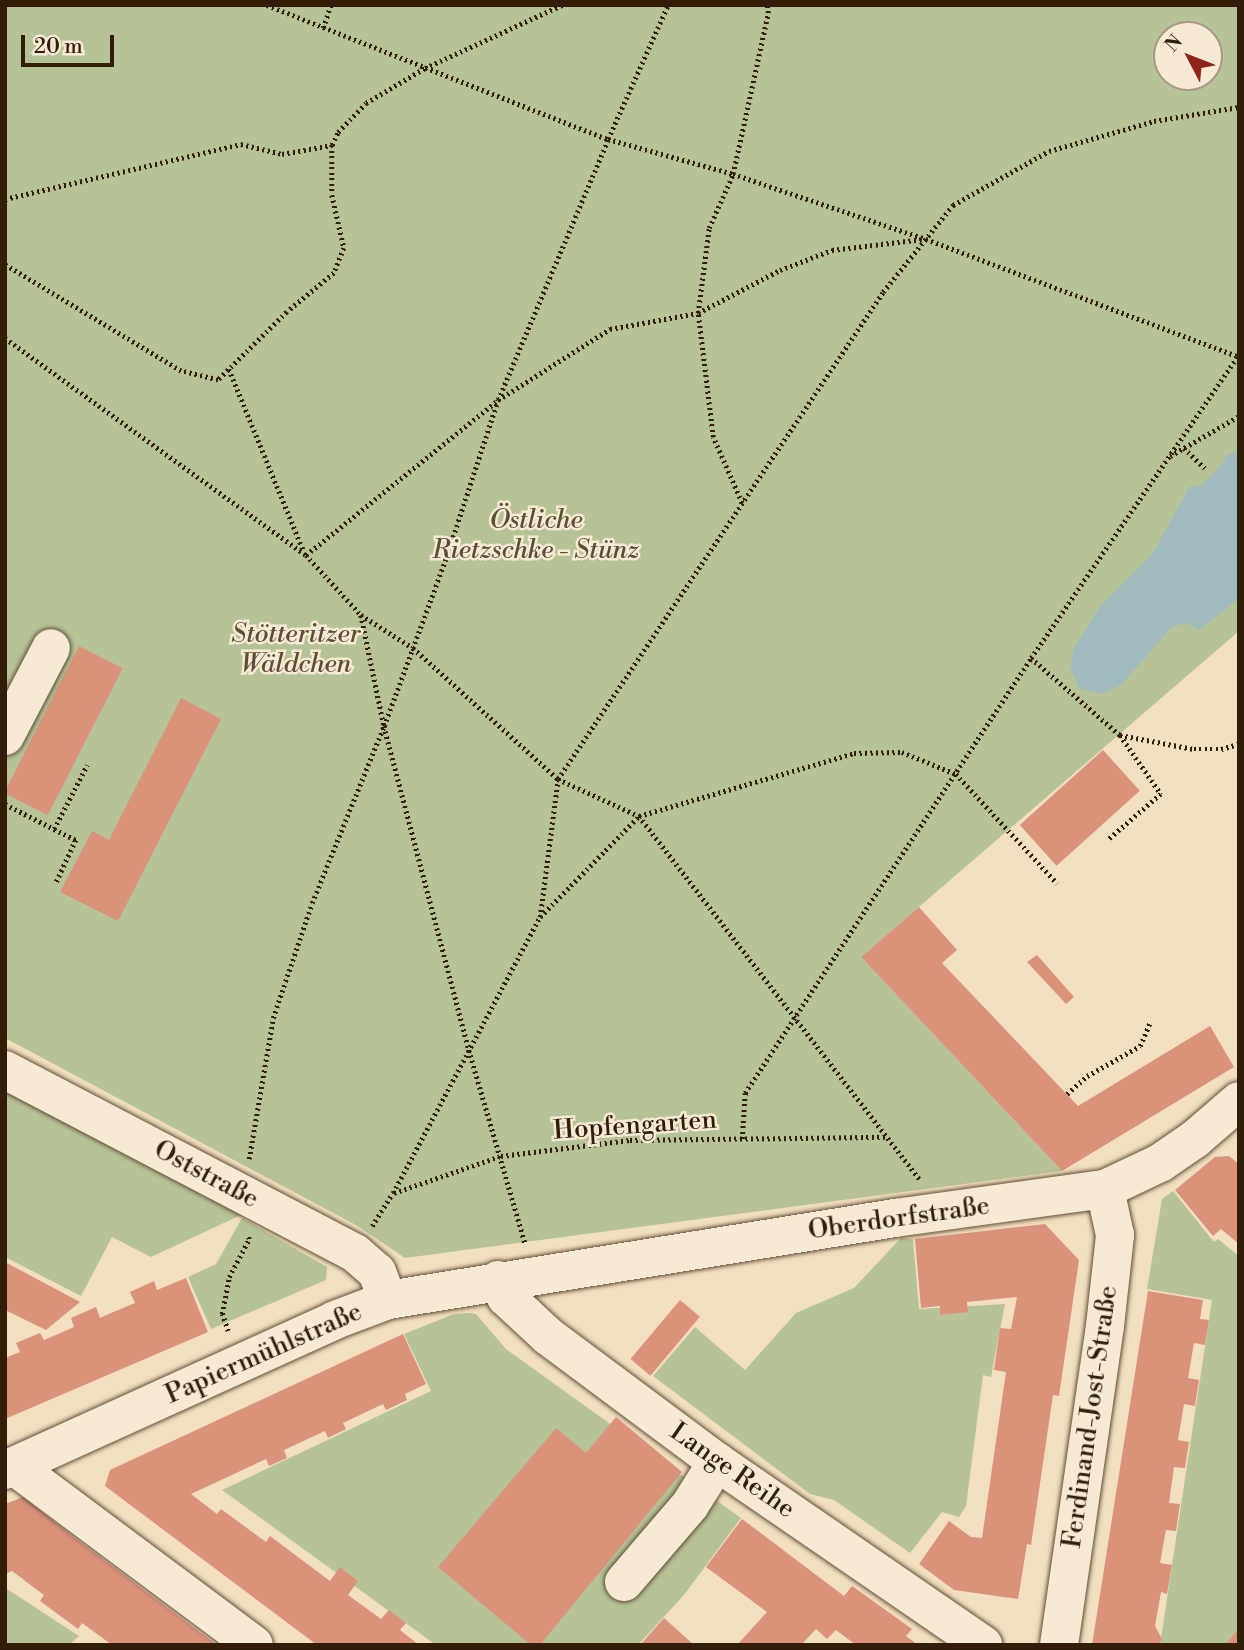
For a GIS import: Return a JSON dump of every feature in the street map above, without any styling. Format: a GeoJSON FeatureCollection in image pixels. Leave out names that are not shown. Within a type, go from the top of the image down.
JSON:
{"type":"FeatureCollection","features":[{"type":"Feature","properties":{"kind":"street"},"geometry":{"type":"LineString","coordinates":[[5,736],[51,648]]}},
{"type":"Feature","properties":{"kind":"street","name":"Oststraße"},"geometry":{"type":"LineString","coordinates":[[5,1070],[355,1253],[377,1272],[388,1300]]}},
{"type":"Feature","properties":{"kind":"street","name":"Oberdorfstraße"},"geometry":{"type":"LineString","coordinates":[[516,1277],[943,1210],[1105,1189],[1160,1163],[1195,1139],[1239,1101]]}},
{"type":"Feature","properties":{"kind":"street","name":"Ferdinand-Jost-Straße"},"geometry":{"type":"LineString","coordinates":[[1059,1645],[1105,1326],[1115,1235],[1105,1189]]}},
{"type":"Feature","properties":{"kind":"street","name":"Papiermühlstraße"},"geometry":{"type":"LineString","coordinates":[[10,1468],[241,1363],[388,1300],[516,1277]]}},
{"type":"Feature","properties":{"kind":"street","name":"Lange Reihe"},"geometry":{"type":"LineString","coordinates":[[516,1277],[506,1297],[548,1336],[717,1462],[983,1645]]}},
{"type":"Feature","properties":{"kind":"street"},"geometry":{"type":"LineString","coordinates":[[624,1582],[690,1505],[717,1462]]}},
{"type":"Feature","properties":{"kind":"street"},"geometry":{"type":"LineString","coordinates":[[10,1468],[254,1645]]}},
{"type":"Feature","properties":{"kind":"path"},"geometry":{"type":"LineString","coordinates":[[267,5],[608,139],[733,174],[926,239],[1238,354],[1031,658],[745,1093],[742,1139]]}},
{"type":"Feature","properties":{"kind":"path"},"geometry":{"type":"LineString","coordinates":[[323,28],[331,5]]}},
{"type":"Feature","properties":{"kind":"path"},"geometry":{"type":"LineString","coordinates":[[5,265],[181,370],[218,380],[288,312],[334,273],[344,248],[332,195],[332,145],[338,132],[366,103],[425,68],[562,5]]}},
{"type":"Feature","properties":{"kind":"path"},"geometry":{"type":"LineString","coordinates":[[247,1167],[273,1018],[312,903],[413,648],[498,400],[608,139],[668,5]]}},
{"type":"Feature","properties":{"kind":"path"},"geometry":{"type":"LineString","coordinates":[[742,503],[713,437],[698,313],[709,228],[733,174],[767,5]]}},
{"type":"Feature","properties":{"kind":"path"},"geometry":{"type":"LineString","coordinates":[[540,917],[558,779],[883,292],[953,205],[1049,151],[1154,121],[1239,107]]}},
{"type":"Feature","properties":{"kind":"path"},"geometry":{"type":"LineString","coordinates":[[5,199],[241,144],[282,154],[332,145]]}},
{"type":"Feature","properties":{"kind":"path"},"geometry":{"type":"LineString","coordinates":[[306,555],[498,400],[610,329],[698,313],[780,270],[832,250],[926,239]]}},
{"type":"Feature","properties":{"kind":"path"},"geometry":{"type":"LineString","coordinates":[[5,338],[306,555],[361,615],[413,648],[558,779],[639,816],[943,1210]]}},
{"type":"Feature","properties":{"kind":"path"},"geometry":{"type":"LineString","coordinates":[[229,369],[306,555]]}},
{"type":"Feature","properties":{"kind":"path"},"geometry":{"type":"LineString","coordinates":[[1166,459],[1239,416]]}},
{"type":"Feature","properties":{"kind":"path"},"geometry":{"type":"LineString","coordinates":[[1184,448],[1205,468]]}},
{"type":"Feature","properties":{"kind":"path"},"geometry":{"type":"LineString","coordinates":[[361,615],[384,726],[469,1050],[501,1156],[516,1277]]}},
{"type":"Feature","properties":{"kind":"path"},"geometry":{"type":"LineString","coordinates":[[1031,658],[1120,735],[1161,794],[1108,840]]}},
{"type":"Feature","properties":{"kind":"path"},"geometry":{"type":"LineString","coordinates":[[1120,735],[1194,749],[1222,749],[1239,744]]}},
{"type":"Feature","properties":{"kind":"path"},"geometry":{"type":"LineString","coordinates":[[355,1253],[393,1193],[540,917],[639,816],[854,753],[902,752],[956,774],[1057,883]]}},
{"type":"Feature","properties":{"kind":"path"},"geometry":{"type":"LineString","coordinates":[[54,829],[87,765]]}},
{"type":"Feature","properties":{"kind":"path"},"geometry":{"type":"LineString","coordinates":[[5,804],[76,840],[55,883]]}},
{"type":"Feature","properties":{"kind":"path"},"geometry":{"type":"LineString","coordinates":[[1066,1094],[1087,1076],[1140,1046],[1150,1021]]}},
{"type":"Feature","properties":{"kind":"path","name":"Hopfengarten"},"geometry":{"type":"LineString","coordinates":[[393,1193],[501,1156],[630,1140],[887,1137]]}},
{"type":"Feature","properties":{"kind":"path"},"geometry":{"type":"LineString","coordinates":[[241,1363],[222,1314],[229,1277],[249,1240],[246,1226]]}},
{"type":"Feature","properties":{"kind":"green space","name":"Östliche Rietzschke - Stünz"},"geometry":{"type":"Polygon","coordinates":[[[5,5],[1239,5],[1239,631],[861,957],[1062,1171],[405,1258],[356,1225],[5,1038],[5,5]]]}},
{"type":"Feature","properties":{"kind":"green space"},"geometry":{"type":"Polygon","coordinates":[[[5,1087],[241,1215],[151,1257],[112,1237],[81,1296],[5,1257],[5,1087]]]}},
{"type":"Feature","properties":{"kind":"green space"},"geometry":{"type":"Polygon","coordinates":[[[1173,1191],[1214,1242],[1218,1239],[1239,1256],[1239,1628],[1225,1645],[1160,1645],[1212,1300],[1147,1289],[1162,1199],[1173,1191]]]}},
{"type":"Feature","properties":{"kind":"green space"},"geometry":{"type":"Polygon","coordinates":[[[242,1218],[327,1267],[326,1280],[211,1329],[188,1277],[216,1264],[242,1218]]]}},
{"type":"Feature","properties":{"kind":"green space"},"geometry":{"type":"Polygon","coordinates":[[[901,1238],[913,1239],[919,1309],[1005,1304],[991,1377],[983,1375],[966,1506],[959,1517],[942,1512],[910,1553],[834,1500],[810,1494],[653,1376],[695,1327],[745,1370],[796,1313],[854,1288],[901,1238]]]}},
{"type":"Feature","properties":{"kind":"green space"},"geometry":{"type":"Polygon","coordinates":[[[454,1314],[476,1314],[506,1349],[741,1518],[684,1595],[638,1645],[436,1645],[222,1490],[431,1391],[404,1334],[454,1314]]]}},
{"type":"Feature","properties":{"kind":"green space"},"geometry":{"type":"Polygon","coordinates":[[[5,1589],[79,1636],[69,1645],[5,1645],[5,1589]]]}},
{"type":"Feature","properties":{"kind":"water"},"geometry":{"type":"Polygon","coordinates":[[[1239,451],[1239,599],[1199,630],[1186,623],[1172,627],[1121,685],[1101,694],[1079,688],[1070,667],[1074,648],[1101,605],[1153,553],[1190,486],[1200,487],[1224,462],[1226,455],[1239,451]]]}},
{"type":"Feature","properties":{"kind":"building"},"geometry":{"type":"Polygon","coordinates":[[[79,646],[123,668],[48,815],[5,791],[79,646]]]}},
{"type":"Feature","properties":{"kind":"building"},"geometry":{"type":"Polygon","coordinates":[[[181,698],[221,719],[118,921],[60,892],[92,831],[109,840],[181,698]]]}},
{"type":"Feature","properties":{"kind":"building"},"geometry":{"type":"Polygon","coordinates":[[[1103,750],[1140,791],[1057,866],[1020,825],[1103,750]]]}},
{"type":"Feature","properties":{"kind":"building"},"geometry":{"type":"Polygon","coordinates":[[[919,907],[957,950],[942,963],[1078,1106],[1210,1026],[1234,1067],[1062,1171],[861,957],[919,907]]]}},
{"type":"Feature","properties":{"kind":"building"},"geometry":{"type":"Polygon","coordinates":[[[1037,955],[1074,997],[1066,1004],[1027,962],[1037,955]]]}},
{"type":"Feature","properties":{"kind":"building"},"geometry":{"type":"Polygon","coordinates":[[[1229,1156],[1239,1164],[1239,1244],[1221,1229],[1213,1236],[1175,1190],[1215,1157],[1229,1156]]]}},
{"type":"Feature","properties":{"kind":"building"},"geometry":{"type":"Polygon","coordinates":[[[1045,1224],[1079,1260],[1059,1396],[1053,1395],[1031,1545],[1027,1544],[1018,1599],[954,1590],[919,1564],[949,1521],[971,1537],[982,1538],[1006,1372],[994,1370],[1000,1328],[1011,1329],[1017,1297],[967,1302],[968,1312],[940,1315],[940,1306],[921,1308],[915,1239],[1045,1224]]]}},
{"type":"Feature","properties":{"kind":"building"},"geometry":{"type":"Polygon","coordinates":[[[5,1262],[80,1302],[46,1330],[5,1310],[5,1262]]]}},
{"type":"Feature","properties":{"kind":"building"},"geometry":{"type":"Polygon","coordinates":[[[186,1278],[208,1332],[5,1419],[5,1358],[20,1352],[16,1343],[40,1333],[44,1340],[74,1327],[71,1318],[96,1307],[100,1318],[135,1303],[130,1292],[154,1281],[157,1290],[186,1278]]]}},
{"type":"Feature","properties":{"kind":"building"},"geometry":{"type":"Polygon","coordinates":[[[1148,1291],[1203,1300],[1200,1319],[1209,1320],[1205,1345],[1194,1343],[1188,1378],[1199,1380],[1195,1406],[1184,1404],[1178,1440],[1189,1442],[1185,1468],[1174,1467],[1169,1503],[1180,1504],[1176,1531],[1166,1530],[1160,1563],[1172,1565],[1167,1594],[1161,1592],[1155,1626],[1162,1639],[1159,1645],[1092,1645],[1148,1291]]]}},
{"type":"Feature","properties":{"kind":"building"},"geometry":{"type":"Polygon","coordinates":[[[680,1300],[700,1317],[650,1376],[631,1359],[680,1300]]]}},
{"type":"Feature","properties":{"kind":"building"},"geometry":{"type":"Polygon","coordinates":[[[403,1334],[426,1384],[405,1394],[407,1400],[386,1410],[383,1404],[343,1423],[346,1429],[328,1438],[325,1431],[284,1450],[287,1458],[269,1466],[266,1459],[191,1494],[217,1514],[221,1509],[266,1542],[270,1536],[330,1581],[340,1567],[358,1581],[348,1595],[381,1619],[389,1610],[406,1623],[400,1630],[419,1645],[317,1645],[105,1486],[110,1470],[403,1334]]]}},
{"type":"Feature","properties":{"kind":"building"},"geometry":{"type":"Polygon","coordinates":[[[616,1417],[682,1472],[540,1645],[531,1645],[438,1567],[556,1428],[586,1453],[616,1417]]]}},
{"type":"Feature","properties":{"kind":"building"},"geometry":{"type":"Polygon","coordinates":[[[23,1497],[217,1645],[112,1645],[82,1623],[78,1629],[40,1601],[44,1595],[12,1571],[5,1574],[5,1504],[23,1497]]]}},
{"type":"Feature","properties":{"kind":"building"},"geometry":{"type":"Polygon","coordinates":[[[742,1519],[844,1596],[852,1586],[912,1629],[906,1636],[918,1645],[856,1645],[836,1630],[827,1639],[816,1629],[801,1645],[737,1645],[767,1612],[706,1567],[742,1519]]]}},
{"type":"Feature","properties":{"kind":"building"},"geometry":{"type":"Polygon","coordinates":[[[664,1618],[694,1645],[640,1645],[664,1618]]]}},
{"type":"Feature","properties":{"kind":"building"},"geometry":{"type":"Polygon","coordinates":[[[1239,1628],[1239,1645],[1225,1645],[1239,1628]]]}},
{"type":"Feature","properties":{"kind":"park label","name":"Stötteritzer Wäldchen"},"geometry":{"type":"Point","coordinates":[296,650]}}]}
